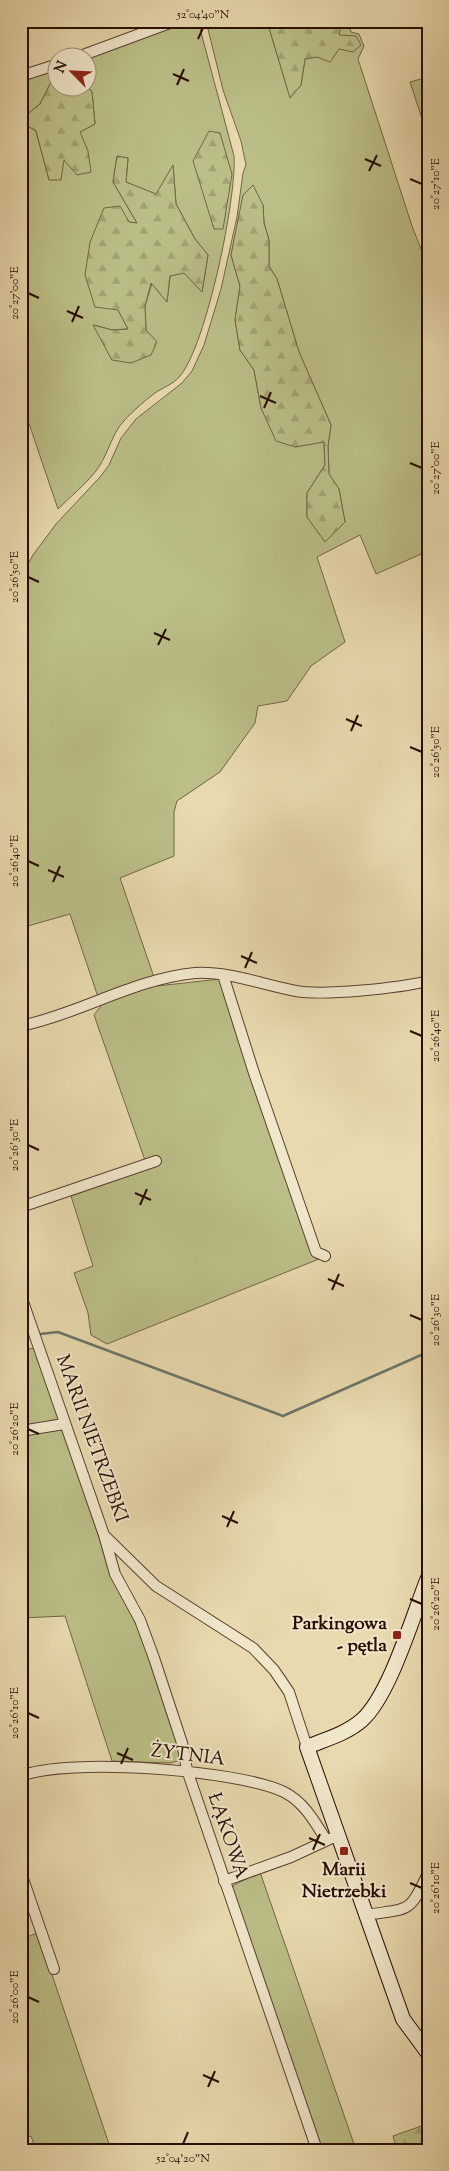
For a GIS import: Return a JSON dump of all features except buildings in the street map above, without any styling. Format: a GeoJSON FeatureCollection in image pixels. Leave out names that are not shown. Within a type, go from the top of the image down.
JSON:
{"type":"FeatureCollection","features":[{"type":"Feature","properties":{"kind":"street"},"geometry":{"type":"LineString","coordinates":[[98,50],[175,21]]}},
{"type":"Feature","properties":{"kind":"street"},"geometry":{"type":"LineString","coordinates":[[21,76],[48,67]]}},
{"type":"Feature","properties":{"kind":"street"},"geometry":{"type":"LineString","coordinates":[[21,1026],[155,980],[196,973],[224,975],[298,992],[373,989],[428,981]]}},
{"type":"Feature","properties":{"kind":"street"},"geometry":{"type":"LineString","coordinates":[[224,975],[254,1074],[316,1252],[325,1256]]}},
{"type":"Feature","properties":{"kind":"street"},"geometry":{"type":"LineString","coordinates":[[21,1207],[156,1161]]}},
{"type":"Feature","properties":{"kind":"street","name":"MARII NIETRZEBKI"},"geometry":{"type":"LineString","coordinates":[[21,1296],[104,1535],[156,1586],[253,1648],[274,1670],[289,1692],[307,1747],[332,1838],[366,1915],[403,2019],[428,2053]]}},
{"type":"Feature","properties":{"kind":"street"},"geometry":{"type":"LineString","coordinates":[[21,1431],[64,1424]]}},
{"type":"Feature","properties":{"kind":"street","name":"ŁĄKOWA"},"geometry":{"type":"LineString","coordinates":[[104,1535],[115,1574],[140,1620],[154,1658],[182,1743],[187,1770],[317,2150]]}},
{"type":"Feature","properties":{"kind":"street"},"geometry":{"type":"LineString","coordinates":[[307,1747],[343,1733],[362,1720],[376,1704],[424,1597],[428,1578]]}},
{"type":"Feature","properties":{"kind":"street","name":"ŻYTNIA"},"geometry":{"type":"LineString","coordinates":[[21,1776],[85,1768],[187,1770],[260,1784],[284,1792],[299,1801],[332,1838]]}},
{"type":"Feature","properties":{"kind":"street"},"geometry":{"type":"LineString","coordinates":[[224,1881],[292,1856],[332,1838]]}},
{"type":"Feature","properties":{"kind":"street"},"geometry":{"type":"LineString","coordinates":[[21,1873],[54,1968]]}},
{"type":"Feature","properties":{"kind":"street"},"geometry":{"type":"LineString","coordinates":[[366,1915],[408,1907],[416,1899],[428,1873]]}},
{"type":"Feature","properties":{"kind":"green space"},"geometry":{"type":"Polygon","coordinates":[[[181,21],[198,21],[234,156],[234,176],[225,236],[209,304],[190,360],[180,376],[150,397],[123,422],[96,471],[58,509],[21,400],[21,122],[36,131],[49,180],[64,160],[88,151],[79,132],[95,124],[93,98],[98,98],[98,51],[181,21]],[[117,157],[113,182],[137,223],[129,222],[118,310],[128,329],[112,330],[94,325],[112,360],[146,330],[145,306],[152,283],[167,302],[170,276],[184,272],[202,292],[208,255],[195,239],[176,204],[173,166],[156,195],[126,182],[128,158],[117,157]]]}},
{"type":"Feature","properties":{"kind":"green space"},"geometry":{"type":"Polygon","coordinates":[[[206,21],[267,21],[290,97],[301,85],[305,59],[324,51],[334,41],[342,21],[348,21],[351,32],[359,34],[364,46],[358,59],[412,226],[428,267],[428,551],[376,574],[360,535],[317,557],[345,642],[311,666],[287,701],[258,706],[255,723],[220,772],[177,801],[174,812],[174,856],[120,878],[157,986],[220,979],[319,1259],[107,1344],[91,1335],[88,1313],[74,1273],[93,1266],[71,1196],[148,1169],[94,1015],[101,1006],[70,914],[21,928],[21,762],[24,750],[21,722],[21,576],[33,555],[56,524],[109,465],[121,438],[136,419],[182,383],[192,371],[204,345],[221,289],[246,165],[241,141],[223,90],[206,21]],[[263,205],[236,232],[231,255],[240,286],[235,320],[240,350],[254,370],[261,408],[295,447],[324,441],[325,465],[307,493],[307,517],[325,541],[345,522],[339,489],[329,475],[328,446],[331,425],[299,352],[277,279],[269,266],[269,240],[264,223],[263,205]]]}},
{"type":"Feature","properties":{"kind":"green space"},"geometry":{"type":"Polygon","coordinates":[[[267,21],[342,21],[339,35],[356,36],[361,45],[353,52],[339,49],[330,62],[317,57],[305,59],[301,85],[290,98],[267,21]]]}},
{"type":"Feature","properties":{"kind":"green space"},"geometry":{"type":"Polygon","coordinates":[[[48,69],[48,88],[40,104],[21,119],[21,79],[48,69]]]}},
{"type":"Feature","properties":{"kind":"green space"},"geometry":{"type":"Polygon","coordinates":[[[428,77],[428,137],[410,82],[428,77]]]}},
{"type":"Feature","properties":{"kind":"green space"},"geometry":{"type":"Polygon","coordinates":[[[48,88],[48,98],[93,98],[95,124],[80,132],[88,151],[91,172],[77,175],[64,160],[61,180],[49,180],[36,131],[21,122],[21,119],[40,104],[48,88]]]}},
{"type":"Feature","properties":{"kind":"green space"},"geometry":{"type":"Polygon","coordinates":[[[209,131],[220,133],[232,174],[223,229],[214,229],[193,161],[209,131]]]}},
{"type":"Feature","properties":{"kind":"green space"},"geometry":{"type":"Polygon","coordinates":[[[117,156],[128,158],[126,182],[156,194],[173,165],[176,204],[195,239],[208,255],[202,292],[184,273],[170,276],[167,302],[151,283],[145,306],[146,330],[157,342],[151,355],[131,363],[112,360],[93,325],[112,330],[128,329],[118,310],[95,307],[85,275],[90,242],[104,208],[120,206],[129,222],[137,223],[113,182],[117,156]]]}},
{"type":"Feature","properties":{"kind":"green space"},"geometry":{"type":"Polygon","coordinates":[[[253,185],[263,205],[264,223],[269,240],[269,266],[277,279],[299,352],[331,425],[328,446],[329,474],[339,489],[345,522],[325,542],[307,517],[307,493],[325,465],[324,442],[295,447],[276,441],[261,408],[254,370],[240,350],[235,320],[240,286],[231,255],[243,195],[253,185]]]}},
{"type":"Feature","properties":{"kind":"green space"},"geometry":{"type":"Polygon","coordinates":[[[35,1348],[111,1573],[138,1624],[180,1751],[178,1761],[170,1763],[112,1761],[65,1616],[21,1618],[21,1350],[35,1348]]]}},
{"type":"Feature","properties":{"kind":"green space"},"geometry":{"type":"Polygon","coordinates":[[[260,1872],[356,2150],[320,2150],[230,1894],[234,1885],[260,1872]]]}},
{"type":"Feature","properties":{"kind":"green space"},"geometry":{"type":"Polygon","coordinates":[[[38,1933],[111,2150],[36,2150],[31,2136],[21,2139],[21,1939],[38,1933]]]}},
{"type":"Feature","properties":{"kind":"green space"},"geometry":{"type":"Polygon","coordinates":[[[427,2124],[428,2150],[397,2150],[393,2136],[427,2124]]]}},
{"type":"Feature","properties":{"kind":"waterway"},"geometry":{"type":"LineString","coordinates":[[40,1334],[58,1332],[283,1416],[428,1352]]}},
{"type":"Feature","properties":{"kind":"waterway"},"geometry":{"type":"LineString","coordinates":[[21,1336],[28,1335]]}},
{"type":"Feature","properties":{"kind":"place","name":"Parkingowa - pętla"},"geometry":{"type":"Point","coordinates":[397,1635]}},
{"type":"Feature","properties":{"kind":"place","name":"Marii Nietrzebki"},"geometry":{"type":"Point","coordinates":[344,1851]}}]}
